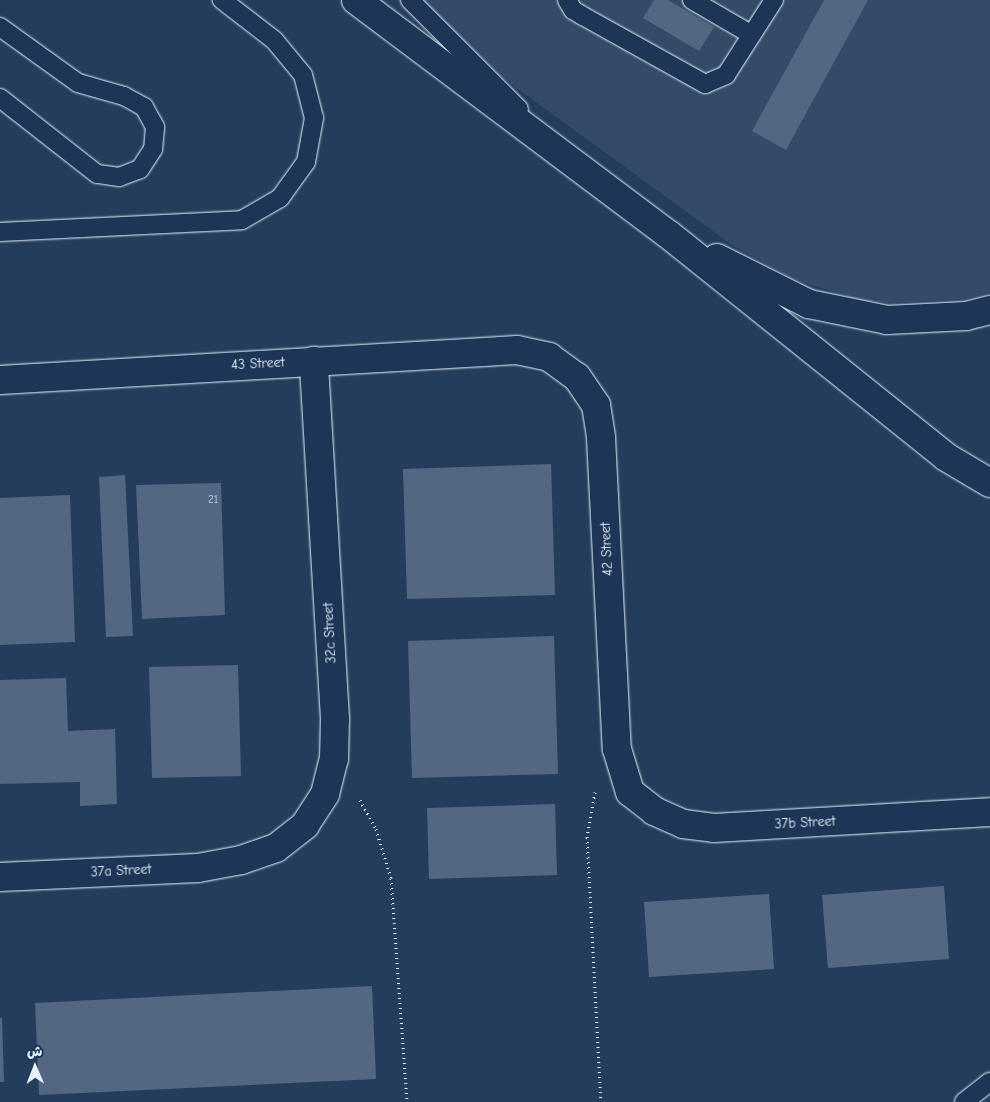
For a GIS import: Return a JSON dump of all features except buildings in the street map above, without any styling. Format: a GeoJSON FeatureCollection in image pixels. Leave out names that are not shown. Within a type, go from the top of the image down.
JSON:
{"type":"FeatureCollection","features":[{"type":"Feature","properties":{"kind":"street"},"geometry":{"type":"LineString","coordinates":[[356,0],[668,234],[946,457],[990,483]]}},
{"type":"Feature","properties":{"kind":"street"},"geometry":{"type":"LineString","coordinates":[[668,234],[809,304],[887,320],[966,316],[990,310]]}},
{"type":"Feature","properties":{"kind":"street","name":"43 Street"},"geometry":{"type":"LineString","coordinates":[[0,380],[517,350]]}},
{"type":"Feature","properties":{"kind":"street","name":"42 Street"},"geometry":{"type":"LineString","coordinates":[[517,350],[550,357],[577,377],[596,405],[601,438],[617,749],[630,792]]}},
{"type":"Feature","properties":{"kind":"street","name":"32c Street"},"geometry":{"type":"LineString","coordinates":[[242,860],[276,848],[305,825],[325,794],[334,760],[335,709],[314,361]]}},
{"type":"Feature","properties":{"kind":"street","name":"37b Street"},"geometry":{"type":"LineString","coordinates":[[630,792],[654,811],[683,824],[714,828],[990,812]]}},
{"type":"Feature","properties":{"kind":"street","name":"37a Street"},"geometry":{"type":"LineString","coordinates":[[0,876],[198,868],[242,860]]}},
{"type":"Feature","properties":{"kind":"lane"},"geometry":{"type":"LineString","coordinates":[[0,232],[242,220],[280,198],[306,162],[314,118],[303,75],[274,40],[222,0]]}},
{"type":"Feature","properties":{"kind":"lane"},"geometry":{"type":"LineString","coordinates":[[410,0],[572,162]]}},
{"type":"Feature","properties":{"kind":"lane"},"geometry":{"type":"LineString","coordinates":[[567,0],[573,10],[582,16],[705,84],[717,82],[726,75],[774,0]]}},
{"type":"Feature","properties":{"kind":"lane"},"geometry":{"type":"LineString","coordinates":[[692,0],[752,35]]}},
{"type":"Feature","properties":{"kind":"lane"},"geometry":{"type":"LineString","coordinates":[[0,27],[78,82],[124,96],[144,107],[155,127],[153,149],[140,168],[119,177],[97,174],[0,98]]}},
{"type":"Feature","properties":{"kind":"lane"},"geometry":{"type":"LineString","coordinates":[[964,1102],[990,1082]]}},
{"type":"Feature","properties":{"kind":"path"},"geometry":{"type":"LineString","coordinates":[[601,1102],[586,837],[592,797],[617,749]]}},
{"type":"Feature","properties":{"kind":"path"},"geometry":{"type":"LineString","coordinates":[[334,760],[376,829],[391,878],[407,1102]]}},
{"type":"Feature","properties":{"kind":"shaded area"},"geometry":{"type":"Polygon","coordinates":[[[396,0],[990,0],[990,293],[964,299],[889,303],[856,299],[791,278],[732,245],[396,0]]]}}]}
